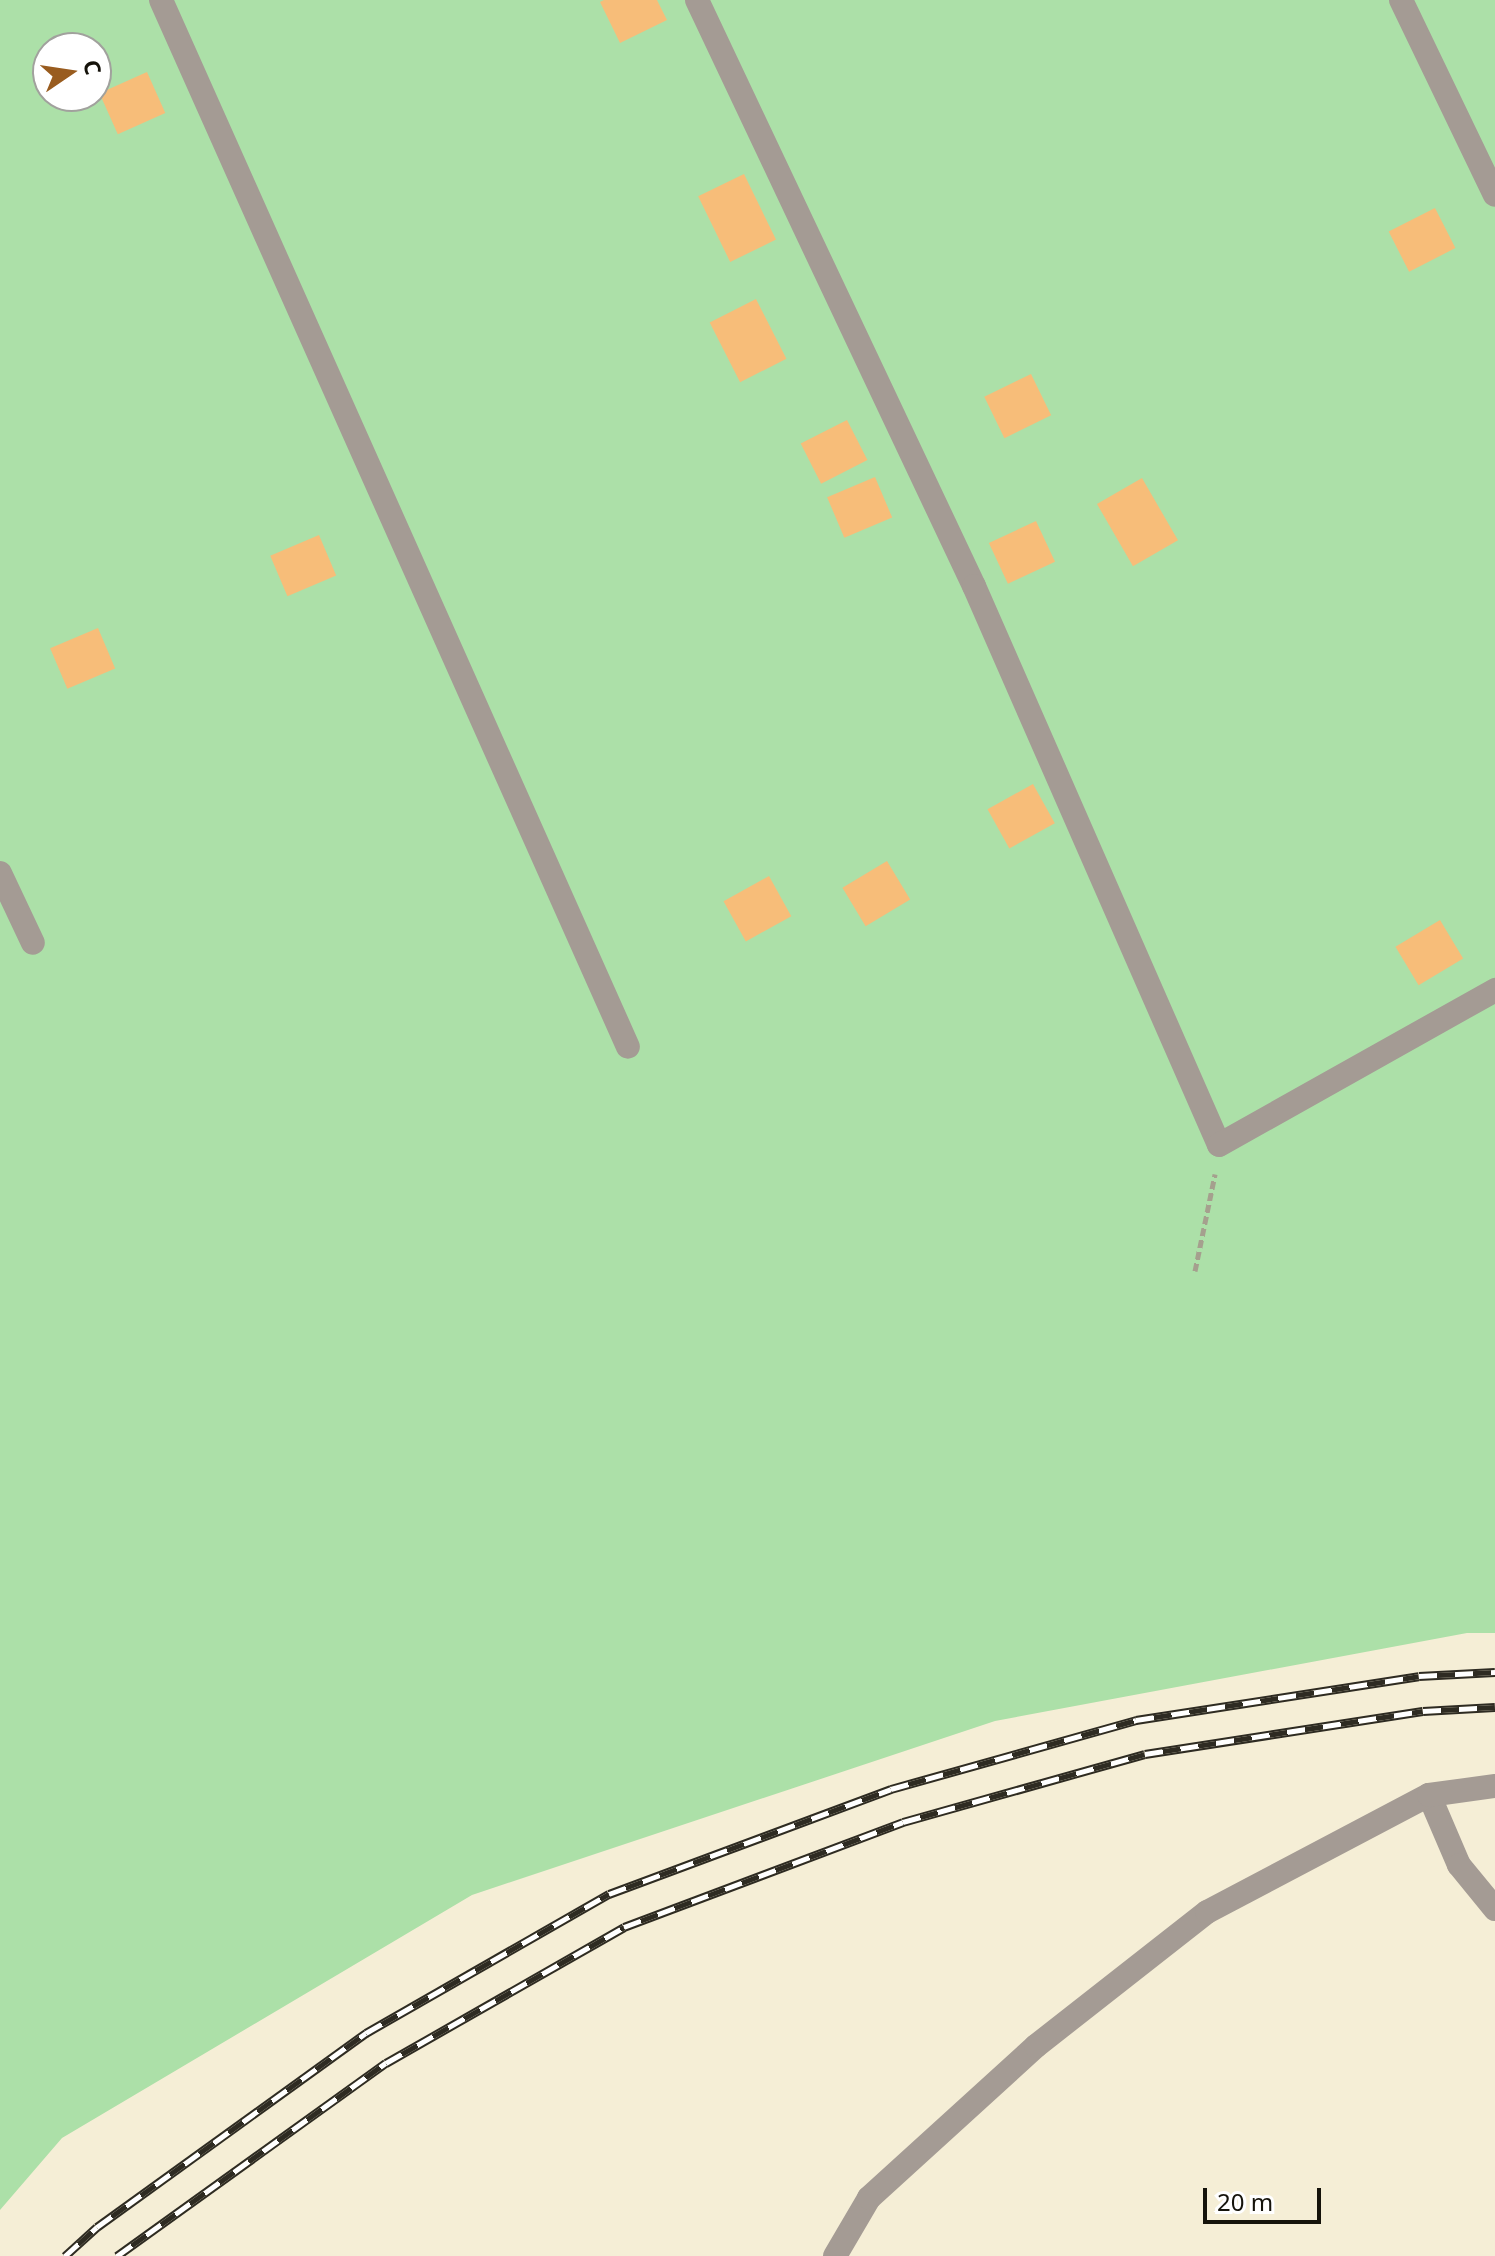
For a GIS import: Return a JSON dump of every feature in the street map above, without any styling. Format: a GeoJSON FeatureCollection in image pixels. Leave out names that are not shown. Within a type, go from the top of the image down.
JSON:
{"type":"FeatureCollection","features":[{"type":"Feature","properties":{"kind":"street"},"geometry":{"type":"LineString","coordinates":[[161,0],[628,1047]]}},
{"type":"Feature","properties":{"kind":"street"},"geometry":{"type":"LineString","coordinates":[[697,0],[974,586],[1219,1145],[1495,990]]}},
{"type":"Feature","properties":{"kind":"street"},"geometry":{"type":"LineString","coordinates":[[1401,0],[1495,195]]}},
{"type":"Feature","properties":{"kind":"street"},"geometry":{"type":"LineString","coordinates":[[0,873],[33,943]]}},
{"type":"Feature","properties":{"kind":"street"},"geometry":{"type":"LineString","coordinates":[[835,2256],[869,2198],[1036,2046],[1207,1912],[1429,1795],[1495,1786]]}},
{"type":"Feature","properties":{"kind":"street"},"geometry":{"type":"LineString","coordinates":[[1429,1795],[1459,1865],[1495,1909]]}},
{"type":"Feature","properties":{"kind":"path"},"geometry":{"type":"LineString","coordinates":[[1195,1271],[1219,1145]]}},
{"type":"Feature","properties":{"kind":"green space"},"geometry":{"type":"Polygon","coordinates":[[[0,0],[1495,0],[1495,1633],[1467,1633],[995,1721],[472,1895],[62,2138],[0,2210],[0,0]]]}},
{"type":"Feature","properties":{"kind":"building"},"geometry":{"type":"Polygon","coordinates":[[[657,0],[667,20],[620,43],[600,2],[657,0]]]}},
{"type":"Feature","properties":{"kind":"building"},"geometry":{"type":"Polygon","coordinates":[[[147,72],[165,113],[118,134],[108,112],[112,112],[112,88],[147,72]]]}},
{"type":"Feature","properties":{"kind":"building"},"geometry":{"type":"Polygon","coordinates":[[[744,174],[776,240],[730,262],[698,196],[744,174]]]}},
{"type":"Feature","properties":{"kind":"building"},"geometry":{"type":"Polygon","coordinates":[[[1435,208],[1455,248],[1409,272],[1389,232],[1435,208]]]}},
{"type":"Feature","properties":{"kind":"building"},"geometry":{"type":"Polygon","coordinates":[[[756,299],[786,359],[740,382],[710,323],[756,299]]]}},
{"type":"Feature","properties":{"kind":"building"},"geometry":{"type":"Polygon","coordinates":[[[1031,374],[1051,415],[1004,438],[984,397],[1031,374]]]}},
{"type":"Feature","properties":{"kind":"building"},"geometry":{"type":"Polygon","coordinates":[[[847,420],[867,460],[821,484],[801,444],[847,420]]]}},
{"type":"Feature","properties":{"kind":"building"},"geometry":{"type":"Polygon","coordinates":[[[875,477],[892,518],[844,538],[827,497],[875,477]]]}},
{"type":"Feature","properties":{"kind":"building"},"geometry":{"type":"Polygon","coordinates":[[[1142,478],[1178,540],[1133,566],[1097,504],[1142,478]]]}},
{"type":"Feature","properties":{"kind":"building"},"geometry":{"type":"Polygon","coordinates":[[[1036,521],[1055,562],[1008,584],[989,543],[1036,521]]]}},
{"type":"Feature","properties":{"kind":"building"},"geometry":{"type":"Polygon","coordinates":[[[319,535],[336,576],[287,596],[270,556],[319,535]]]}},
{"type":"Feature","properties":{"kind":"building"},"geometry":{"type":"Polygon","coordinates":[[[98,628],[115,669],[67,689],[50,648],[98,628]]]}},
{"type":"Feature","properties":{"kind":"building"},"geometry":{"type":"Polygon","coordinates":[[[1033,784],[1055,823],[1009,849],[988,809],[1033,784]]]}},
{"type":"Feature","properties":{"kind":"building"},"geometry":{"type":"Polygon","coordinates":[[[887,861],[910,900],[866,926],[842,888],[887,861]]]}},
{"type":"Feature","properties":{"kind":"building"},"geometry":{"type":"Polygon","coordinates":[[[769,876],[791,916],[746,941],[724,901],[769,876]]]}},
{"type":"Feature","properties":{"kind":"building"},"geometry":{"type":"Polygon","coordinates":[[[1440,920],[1463,959],[1419,985],[1395,947],[1440,920]]]}},
{"type":"Feature","properties":{"kind":"railway"},"geometry":{"type":"LineString","coordinates":[[65,2256],[97,2227],[366,2033],[609,1894],[891,1789],[1136,1720],[1419,1676],[1495,1672]]}},
{"type":"Feature","properties":{"kind":"railway"},"geometry":{"type":"LineString","coordinates":[[117,2256],[386,2063],[624,1927],[903,1822],[1145,1754],[1423,1711],[1495,1707]]}}]}
